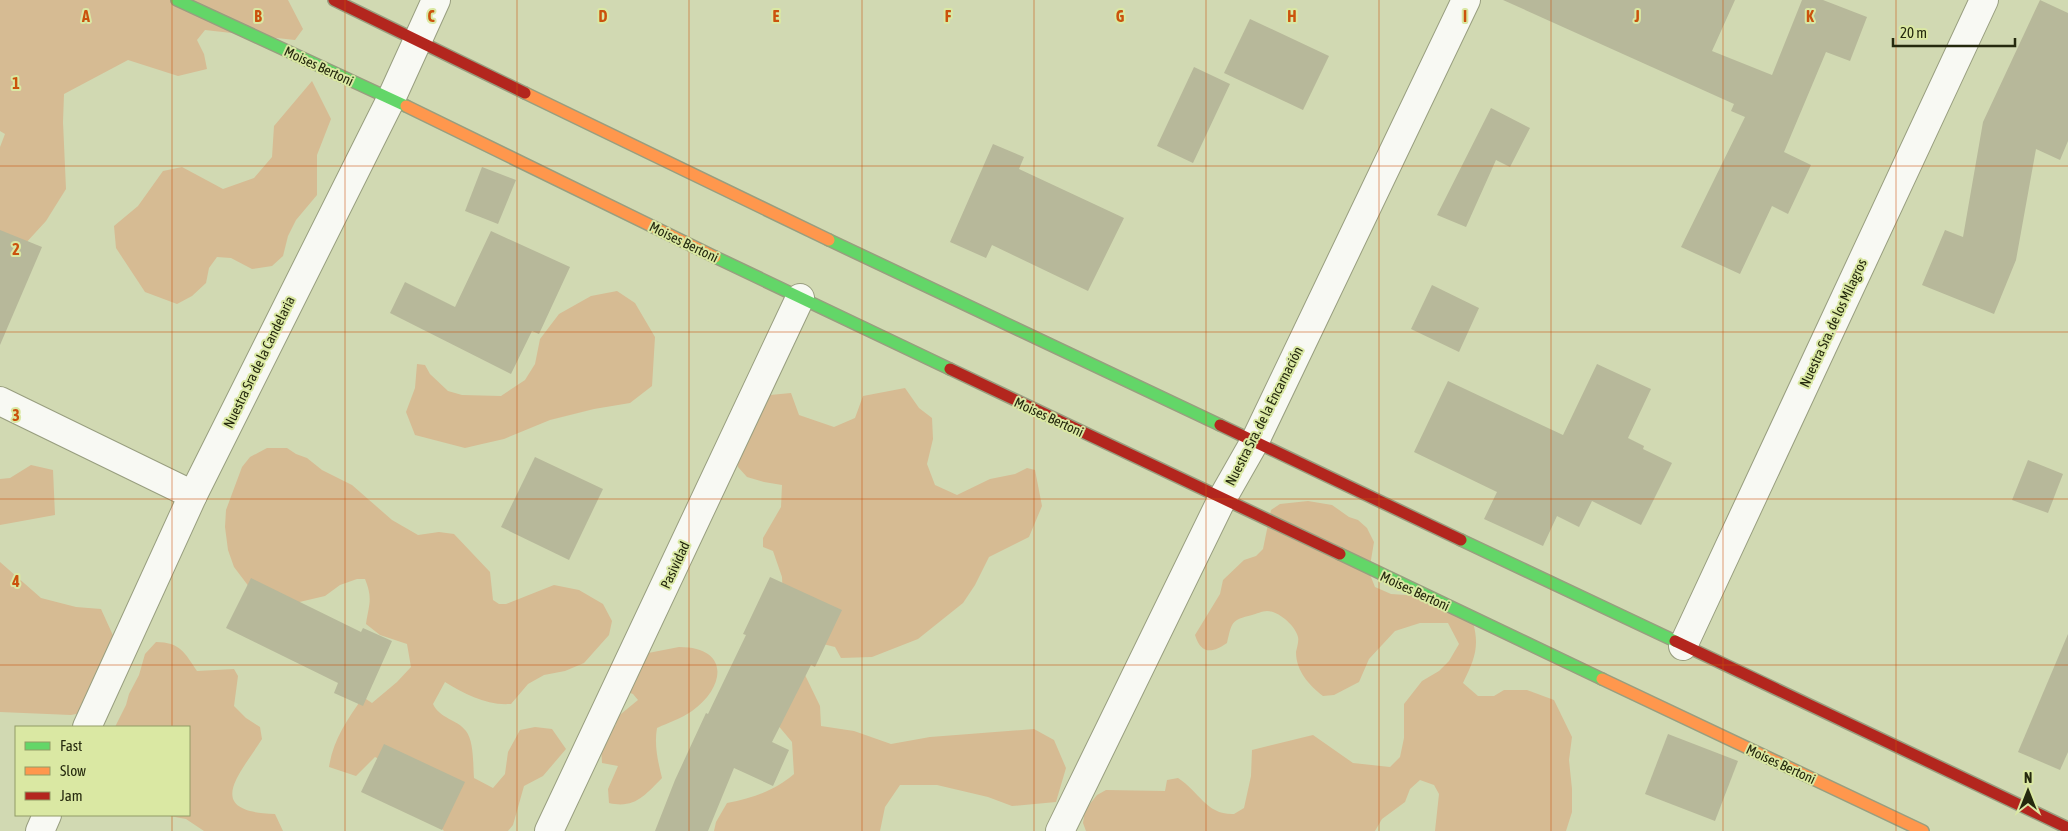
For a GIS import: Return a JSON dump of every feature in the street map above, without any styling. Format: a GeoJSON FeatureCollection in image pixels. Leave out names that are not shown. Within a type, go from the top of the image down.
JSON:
{"type":"FeatureCollection","features":[{"type":"Feature","properties":{"kind":"street","name":"Moises Bertoni"},"geometry":{"type":"LineString","coordinates":[[177,0],[390,99],[800,298],[1923,831]]}},
{"type":"Feature","properties":{"kind":"street"},"geometry":{"type":"LineString","coordinates":[[334,0],[818,235],[2068,828]]}},
{"type":"Feature","properties":{"kind":"street","name":"Nuestra Sra de la Candelaria"},"geometry":{"type":"LineString","coordinates":[[87,726],[193,495],[390,99],[436,0]]}},
{"type":"Feature","properties":{"kind":"street","name":"Nuestra Sra. de la Encarnación"},"geometry":{"type":"LineString","coordinates":[[1060,831],[1222,499],[1255,441],[1466,0]]}},
{"type":"Feature","properties":{"kind":"street","name":"Nuestra Sra. de los Milagros"},"geometry":{"type":"LineString","coordinates":[[1683,646],[1984,0]]}},
{"type":"Feature","properties":{"kind":"street","name":"Pasividad"},"geometry":{"type":"LineString","coordinates":[[549,831],[800,298]]}},
{"type":"Feature","properties":{"kind":"street"},"geometry":{"type":"LineString","coordinates":[[0,401],[193,495]]}},
{"type":"Feature","properties":{"kind":"street"},"geometry":{"type":"LineString","coordinates":[[40,831],[47,816]]}},
{"type":"Feature","properties":{"kind":"shaded area"},"geometry":{"type":"Polygon","coordinates":[[[0,0],[288,0],[303,29],[295,40],[205,30],[197,40],[204,54],[207,69],[178,76],[128,60],[64,94],[63,122],[66,189],[46,221],[24,245],[0,248],[0,147],[5,134],[0,131],[0,0]]]}},
{"type":"Feature","properties":{"kind":"shaded area"},"geometry":{"type":"Polygon","coordinates":[[[312,81],[331,119],[317,155],[317,195],[296,220],[288,236],[283,256],[272,266],[252,269],[231,258],[217,257],[209,268],[206,283],[192,296],[177,304],[145,292],[116,248],[114,226],[138,206],[163,171],[182,167],[223,189],[254,178],[272,157],[274,126],[312,81]]]}},
{"type":"Feature","properties":{"kind":"shaded area"},"geometry":{"type":"Polygon","coordinates":[[[617,291],[635,303],[655,337],[652,386],[630,403],[594,409],[550,420],[504,439],[465,448],[415,435],[406,412],[415,388],[417,364],[425,365],[430,374],[448,391],[462,395],[501,396],[525,380],[535,364],[540,339],[559,314],[591,296],[617,291]]]}},
{"type":"Feature","properties":{"kind":"shaded area"},"geometry":{"type":"Polygon","coordinates":[[[905,388],[919,408],[932,418],[933,439],[927,464],[935,485],[957,495],[990,479],[1015,474],[1027,468],[1035,470],[1042,506],[1029,537],[989,557],[975,585],[963,603],[918,639],[872,657],[841,658],[835,647],[823,644],[784,619],[782,577],[773,551],[763,547],[763,538],[781,507],[782,485],[747,477],[738,467],[735,438],[750,412],[770,395],[791,393],[799,415],[834,427],[855,418],[863,396],[905,388]]]}},
{"type":"Feature","properties":{"kind":"shaded area"},"geometry":{"type":"Polygon","coordinates":[[[267,448],[287,448],[307,458],[322,470],[352,485],[392,520],[418,535],[439,532],[454,534],[490,572],[493,600],[499,604],[506,604],[554,585],[579,590],[603,604],[612,621],[609,635],[584,663],[565,671],[544,675],[528,684],[511,704],[485,701],[468,695],[445,682],[433,704],[440,713],[462,727],[469,735],[472,747],[474,778],[493,788],[505,774],[508,752],[520,730],[535,727],[552,729],[566,749],[543,776],[524,786],[513,825],[508,831],[444,831],[379,759],[375,757],[356,776],[329,767],[337,739],[363,697],[372,703],[397,682],[411,667],[407,644],[380,635],[366,624],[370,597],[365,579],[357,579],[340,585],[325,596],[278,607],[256,596],[234,567],[228,550],[225,527],[226,510],[242,467],[250,457],[267,448]]]}},
{"type":"Feature","properties":{"kind":"shaded area"},"geometry":{"type":"Polygon","coordinates":[[[31,465],[53,470],[55,515],[0,525],[0,479],[10,478],[31,465]]]}},
{"type":"Feature","properties":{"kind":"shaded area"},"geometry":{"type":"Polygon","coordinates":[[[1308,501],[1332,505],[1349,517],[1358,520],[1367,528],[1374,542],[1369,572],[1375,587],[1391,594],[1421,596],[1473,622],[1476,639],[1475,654],[1463,683],[1478,696],[1494,696],[1504,690],[1527,690],[1554,700],[1572,737],[1569,760],[1572,812],[1566,831],[1435,831],[1439,794],[1434,785],[1420,780],[1410,789],[1405,802],[1382,819],[1375,831],[1086,831],[1083,823],[1085,810],[1097,795],[1106,790],[1165,791],[1167,780],[1178,778],[1210,807],[1217,811],[1234,814],[1244,808],[1251,776],[1252,750],[1313,735],[1353,763],[1390,767],[1400,757],[1404,738],[1404,704],[1422,681],[1439,671],[1449,661],[1459,644],[1448,623],[1420,623],[1395,631],[1369,659],[1359,682],[1334,695],[1323,696],[1308,682],[1298,665],[1296,652],[1298,639],[1296,632],[1290,624],[1276,613],[1263,611],[1236,621],[1232,626],[1227,643],[1217,649],[1204,649],[1195,635],[1220,594],[1223,580],[1244,560],[1256,556],[1263,549],[1271,510],[1280,504],[1308,501]]]}},
{"type":"Feature","properties":{"kind":"shaded area"},"geometry":{"type":"Polygon","coordinates":[[[0,562],[41,598],[76,607],[101,609],[116,642],[86,712],[71,715],[0,712],[0,562]]]}},
{"type":"Feature","properties":{"kind":"shaded area"},"geometry":{"type":"Polygon","coordinates":[[[156,642],[171,644],[185,654],[197,671],[234,669],[238,676],[234,706],[246,718],[260,727],[262,739],[237,778],[233,789],[233,799],[239,806],[253,812],[275,814],[283,831],[204,831],[186,819],[170,816],[190,816],[190,726],[116,726],[139,675],[145,654],[156,642]]]}},
{"type":"Feature","properties":{"kind":"shaded area"},"geometry":{"type":"Polygon","coordinates":[[[679,647],[696,649],[707,654],[714,661],[717,670],[716,680],[711,691],[692,711],[657,728],[656,747],[662,778],[645,795],[633,802],[626,804],[609,803],[608,789],[618,766],[602,763],[601,747],[606,731],[616,725],[616,718],[638,700],[633,694],[622,690],[643,654],[679,647]]]}},
{"type":"Feature","properties":{"kind":"shaded area"},"geometry":{"type":"Polygon","coordinates":[[[805,675],[820,706],[821,726],[854,731],[891,744],[930,737],[1034,729],[1054,740],[1066,768],[1056,802],[1012,806],[988,797],[937,785],[900,785],[885,807],[880,831],[714,831],[716,822],[727,803],[763,793],[779,785],[794,774],[792,742],[761,705],[805,675]]]}},
{"type":"Feature","properties":{"kind":"building"},"geometry":{"type":"Polygon","coordinates":[[[1503,0],[1735,0],[1712,51],[1772,75],[1802,0],[1823,0],[1867,17],[1850,61],[1826,52],[1784,152],[1811,165],[1788,214],[1772,206],[1740,274],[1681,247],[1745,117],[1731,111],[1734,104],[1503,0]]]}},
{"type":"Feature","properties":{"kind":"building"},"geometry":{"type":"Polygon","coordinates":[[[2040,0],[2068,13],[2068,141],[2060,160],[2036,149],[2016,260],[1994,314],[1922,285],[1945,230],[1963,237],[1983,122],[2040,0]]]}},
{"type":"Feature","properties":{"kind":"building"},"geometry":{"type":"Polygon","coordinates":[[[1250,19],[1329,56],[1303,110],[1224,73],[1250,19]]]}},
{"type":"Feature","properties":{"kind":"building"},"geometry":{"type":"Polygon","coordinates":[[[1194,67],[1230,84],[1193,163],[1157,146],[1194,67]]]}},
{"type":"Feature","properties":{"kind":"building"},"geometry":{"type":"Polygon","coordinates":[[[1491,108],[1530,128],[1510,167],[1496,160],[1466,227],[1437,215],[1491,108]]]}},
{"type":"Feature","properties":{"kind":"building"},"geometry":{"type":"Polygon","coordinates":[[[993,144],[1024,157],[1019,169],[1124,218],[1088,291],[992,245],[986,258],[950,242],[993,144]]]}},
{"type":"Feature","properties":{"kind":"building"},"geometry":{"type":"Polygon","coordinates":[[[482,167],[516,180],[498,224],[465,211],[482,167]]]}},
{"type":"Feature","properties":{"kind":"building"},"geometry":{"type":"Polygon","coordinates":[[[0,230],[42,247],[0,345],[0,230]]]}},
{"type":"Feature","properties":{"kind":"building"},"geometry":{"type":"Polygon","coordinates":[[[491,231],[570,267],[539,334],[532,331],[511,374],[390,313],[405,282],[455,307],[491,231]]]}},
{"type":"Feature","properties":{"kind":"building"},"geometry":{"type":"Polygon","coordinates":[[[1432,285],[1479,308],[1459,352],[1411,329],[1432,285]]]}},
{"type":"Feature","properties":{"kind":"building"},"geometry":{"type":"Polygon","coordinates":[[[1597,364],[1651,389],[1628,438],[1644,446],[1643,449],[1672,463],[1641,525],[1592,501],[1579,527],[1557,516],[1543,546],[1484,519],[1497,492],[1414,452],[1448,381],[1563,435],[1597,364]]]}},
{"type":"Feature","properties":{"kind":"building"},"geometry":{"type":"Polygon","coordinates":[[[535,457],[603,489],[569,560],[501,527],[535,457]]]}},
{"type":"Feature","properties":{"kind":"building"},"geometry":{"type":"Polygon","coordinates":[[[2028,460],[2063,474],[2048,513],[2012,500],[2028,460]]]}},
{"type":"Feature","properties":{"kind":"building"},"geometry":{"type":"Polygon","coordinates":[[[770,577],[842,610],[815,667],[811,665],[772,742],[789,750],[773,786],[734,768],[708,831],[655,831],[675,780],[706,713],[708,714],[746,635],[743,634],[770,577]]]}},
{"type":"Feature","properties":{"kind":"building"},"geometry":{"type":"Polygon","coordinates":[[[251,578],[361,632],[363,628],[392,641],[363,706],[334,693],[338,683],[226,628],[251,578]]]}},
{"type":"Feature","properties":{"kind":"building"},"geometry":{"type":"Polygon","coordinates":[[[2068,634],[2068,752],[2060,770],[2018,752],[2068,634]]]}},
{"type":"Feature","properties":{"kind":"building"},"geometry":{"type":"Polygon","coordinates":[[[1668,734],[1738,761],[1715,821],[1645,794],[1668,734]]]}},
{"type":"Feature","properties":{"kind":"building"},"geometry":{"type":"Polygon","coordinates":[[[384,744],[465,782],[442,830],[361,792],[384,744]]]}},
{"type":"Feature","properties":{"kind":"traffic: fast"},"geometry":{"type":"LineString","coordinates":[[177,0],[406,106]]}},
{"type":"Feature","properties":{"kind":"traffic: fast"},"geometry":{"type":"LineString","coordinates":[[829,240],[1220,425]]}},
{"type":"Feature","properties":{"kind":"traffic: fast"},"geometry":{"type":"LineString","coordinates":[[715,257],[950,369]]}},
{"type":"Feature","properties":{"kind":"traffic: fast"},"geometry":{"type":"LineString","coordinates":[[1461,540],[1675,641]]}},
{"type":"Feature","properties":{"kind":"traffic: fast"},"geometry":{"type":"LineString","coordinates":[[1340,554],[1602,679]]}},
{"type":"Feature","properties":{"kind":"traffic: slow"},"geometry":{"type":"LineString","coordinates":[[525,93],[829,240]]}},
{"type":"Feature","properties":{"kind":"traffic: slow"},"geometry":{"type":"LineString","coordinates":[[406,106],[715,257]]}},
{"type":"Feature","properties":{"kind":"traffic: slow"},"geometry":{"type":"LineString","coordinates":[[1602,679],[1923,831]]}},
{"type":"Feature","properties":{"kind":"traffic: jam"},"geometry":{"type":"LineString","coordinates":[[334,0],[525,93]]}},
{"type":"Feature","properties":{"kind":"traffic: jam"},"geometry":{"type":"LineString","coordinates":[[950,369],[1340,554]]}},
{"type":"Feature","properties":{"kind":"traffic: jam"},"geometry":{"type":"LineString","coordinates":[[1220,425],[1461,540]]}},
{"type":"Feature","properties":{"kind":"traffic: jam"},"geometry":{"type":"LineString","coordinates":[[1675,641],[2068,828]]}}]}
